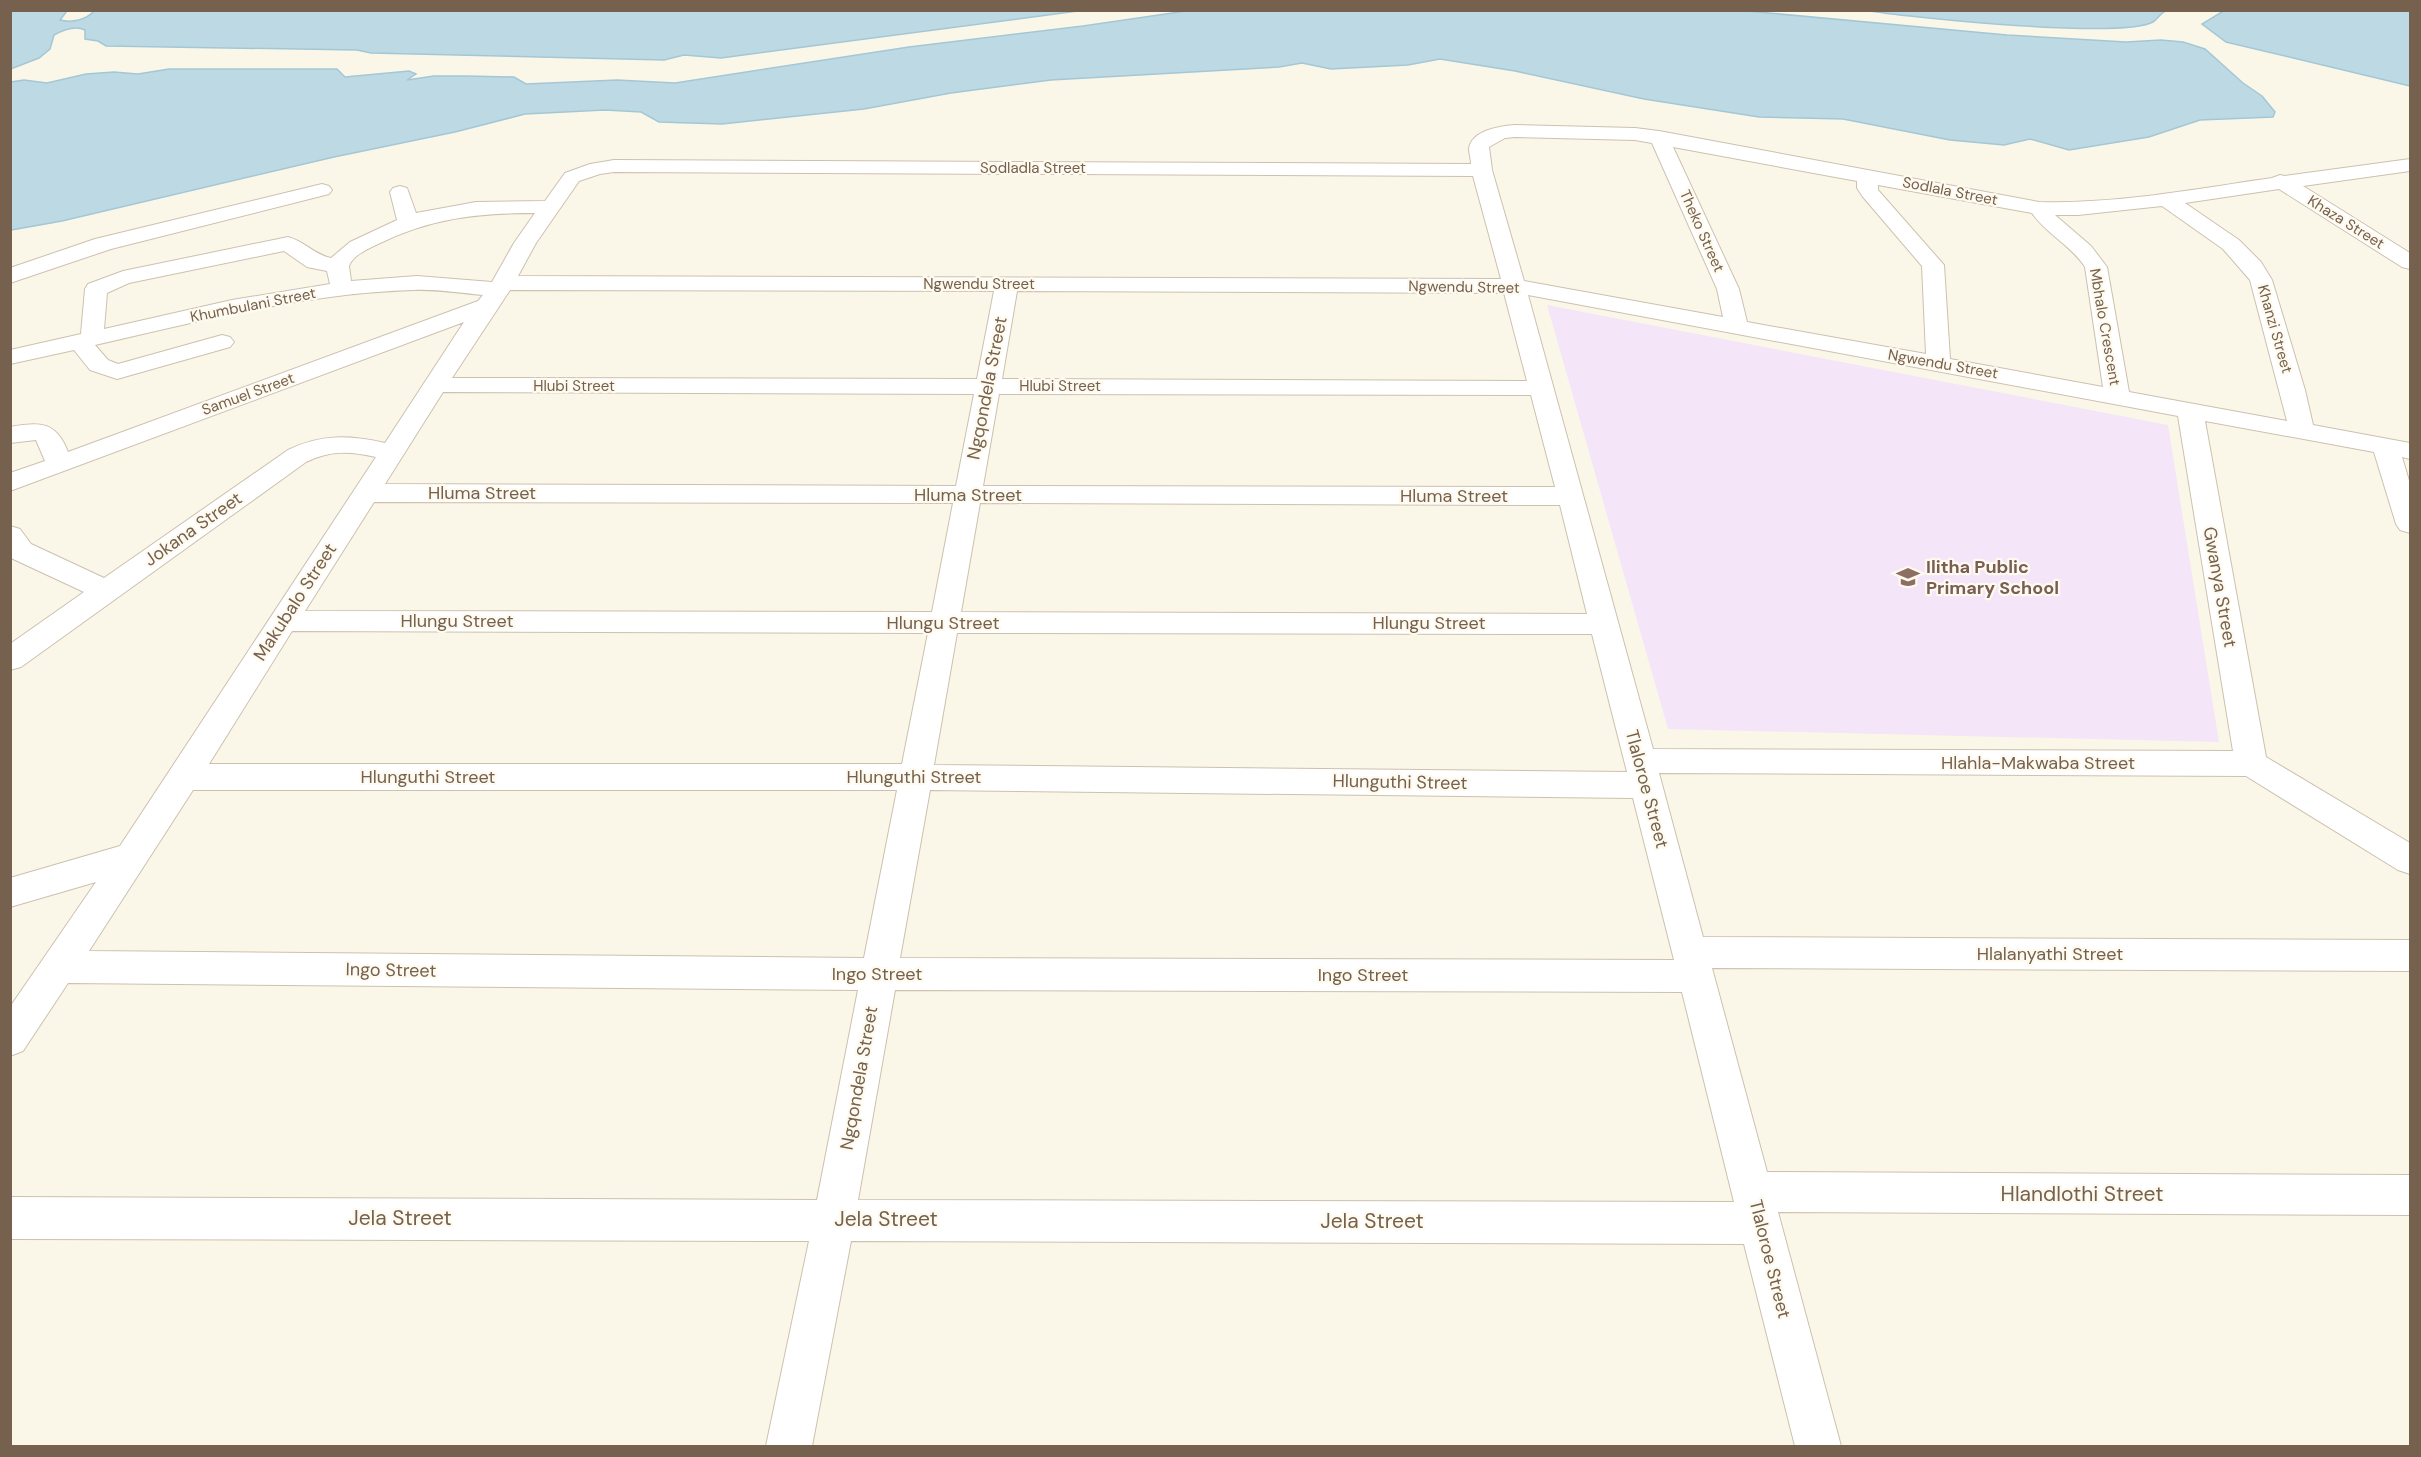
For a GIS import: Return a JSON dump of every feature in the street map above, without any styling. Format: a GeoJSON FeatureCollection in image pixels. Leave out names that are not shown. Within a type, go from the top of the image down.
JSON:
{"type":"FeatureCollection","features":[{"type":"Feature","properties":{"kind":"street","name":"Sodlala Street"},"geometry":{"type":"LineString","coordinates":[[1490,136],[1501,132],[1528,131],[1618,132],[1659,137],[2039,208],[2078,209],[2408,167]]}},
{"type":"Feature","properties":{"kind":"street","name":"Tlaloroe Street"},"geometry":{"type":"LineString","coordinates":[[1490,136],[1482,141],[1479,147],[1482,170],[1571,496],[1818,1446]]}},
{"type":"Feature","properties":{"kind":"street","name":"Theko Street"},"geometry":{"type":"LineString","coordinates":[[1659,137],[1728,289],[1737,327]]}},
{"type":"Feature","properties":{"kind":"street","name":"Sodladla Street"},"geometry":{"type":"LineString","coordinates":[[584,171],[614,166],[1482,170]]}},
{"type":"Feature","properties":{"kind":"street","name":"Makubalo Street"},"geometry":{"type":"LineString","coordinates":[[10,1039],[132,857],[390,452],[496,292],[525,243],[572,177],[584,171]]}},
{"type":"Feature","properties":{"kind":"street"},"geometry":{"type":"LineString","coordinates":[[1868,176],[1867,188],[1870,193],[1933,265],[1938,363]]}},
{"type":"Feature","properties":{"kind":"street","name":"Khaza Street"},"geometry":{"type":"LineString","coordinates":[[2280,182],[2410,262]]}},
{"type":"Feature","properties":{"kind":"street"},"geometry":{"type":"LineString","coordinates":[[10,276],[103,244],[322,190]]}},
{"type":"Feature","properties":{"kind":"street"},"geometry":{"type":"LineString","coordinates":[[400,192],[408,222]]}},
{"type":"Feature","properties":{"kind":"street","name":"Khanzi Street"},"geometry":{"type":"LineString","coordinates":[[2166,199],[2236,250],[2254,266],[2261,280],[2274,324],[2302,431]]}},
{"type":"Feature","properties":{"kind":"street"},"geometry":{"type":"LineString","coordinates":[[288,244],[340,278],[342,257],[357,246],[408,222],[441,212],[470,208],[550,207]]}},
{"type":"Feature","properties":{"kind":"street","name":"Mbhalo Crescent"},"geometry":{"type":"LineString","coordinates":[[2039,208],[2046,219],[2084,250],[2096,267],[2117,396]]}},
{"type":"Feature","properties":{"kind":"street"},"geometry":{"type":"LineString","coordinates":[[222,342],[117,372],[99,365],[86,339],[96,289],[123,278],[288,244],[300,233],[294,210]]}},
{"type":"Feature","properties":{"kind":"street","name":"Khumbulani Street"},"geometry":{"type":"LineString","coordinates":[[10,357],[232,307],[340,278],[496,292]]}},
{"type":"Feature","properties":{"kind":"street","name":"Ngwendu Street"},"geometry":{"type":"LineString","coordinates":[[496,292],[1007,284],[1514,286],[2398,449]]}},
{"type":"Feature","properties":{"kind":"street","name":"Ngqondela Street"},"geometry":{"type":"LineString","coordinates":[[789,1446],[834,1219],[1007,284]]}},
{"type":"Feature","properties":{"kind":"street","name":"Samuel Street"},"geometry":{"type":"LineString","coordinates":[[10,483],[496,292]]}},
{"type":"Feature","properties":{"kind":"street","name":"Hlubi Street"},"geometry":{"type":"LineString","coordinates":[[435,385],[1542,388]]}},
{"type":"Feature","properties":{"kind":"street","name":"Gwanya Street"},"geometry":{"type":"LineString","coordinates":[[2190,410],[2251,764]]}},
{"type":"Feature","properties":{"kind":"street"},"geometry":{"type":"LineString","coordinates":[[10,435],[45,434],[50,437],[59,465]]}},
{"type":"Feature","properties":{"kind":"street","name":"Jokana Street"},"geometry":{"type":"LineString","coordinates":[[10,659],[312,447],[349,443],[390,452]]}},
{"type":"Feature","properties":{"kind":"street"},"geometry":{"type":"LineString","coordinates":[[2398,449],[2410,524]]}},
{"type":"Feature","properties":{"kind":"street","name":"Hluma Street"},"geometry":{"type":"LineString","coordinates":[[365,493],[1571,496]]}},
{"type":"Feature","properties":{"kind":"street"},"geometry":{"type":"LineString","coordinates":[[10,535],[21,550],[31,556],[106,591]]}},
{"type":"Feature","properties":{"kind":"street","name":"Hlungu Street"},"geometry":{"type":"LineString","coordinates":[[283,621],[1604,624]]}},
{"type":"Feature","properties":{"kind":"street"},"geometry":{"type":"LineString","coordinates":[[2251,764],[2410,860]]}},
{"type":"Feature","properties":{"kind":"street","name":"Hlahla-Makwaba Street"},"geometry":{"type":"LineString","coordinates":[[1643,773],[2251,764]]}},
{"type":"Feature","properties":{"kind":"street","name":"Hlunguthi Street"},"geometry":{"type":"LineString","coordinates":[[182,777],[916,777],[1643,773]]}},
{"type":"Feature","properties":{"kind":"street"},"geometry":{"type":"LineString","coordinates":[[10,892],[132,857]]}},
{"type":"Feature","properties":{"kind":"street","name":"Hlalanyathi Street"},"geometry":{"type":"LineString","coordinates":[[1693,964],[2410,955]]}},
{"type":"Feature","properties":{"kind":"street","name":"Ingo Street"},"geometry":{"type":"LineString","coordinates":[[58,967],[878,974],[1693,964]]}},
{"type":"Feature","properties":{"kind":"street","name":"Hlandlothi Street"},"geometry":{"type":"LineString","coordinates":[[1757,1208],[2410,1195]]}},
{"type":"Feature","properties":{"kind":"street","name":"Jela Street"},"geometry":{"type":"LineString","coordinates":[[10,1218],[834,1219],[1757,1208]]}},
{"type":"Feature","properties":{"kind":"shaded area","name":"Ilitha Public Primary School"},"geometry":{"type":"Polygon","coordinates":[[[1547,305],[2168,425],[2219,742],[1668,729],[1547,305]]]}},
{"type":"Feature","properties":{"kind":"water"},"geometry":{"type":"Polygon","coordinates":[[[1736,10],[2007,35],[2126,42],[2161,40],[2183,42],[2205,49],[2243,83],[2262,96],[2275,112],[2273,117],[2200,120],[2149,137],[2069,150],[2030,139],[2004,145],[1950,140],[1843,119],[1759,117],[1644,99],[1515,71],[1440,59],[1408,65],[1331,69],[1302,63],[1279,67],[1051,80],[951,93],[864,109],[722,124],[659,122],[641,112],[605,110],[525,114],[62,221],[11,230],[11,82],[24,80],[47,83],[86,74],[114,72],[138,74],[169,69],[337,69],[345,77],[409,71],[416,74],[407,80],[434,76],[466,76],[514,77],[526,84],[617,80],[675,83],[909,47],[1186,11],[1736,10]]]}},
{"type":"Feature","properties":{"kind":"water"},"geometry":{"type":"Polygon","coordinates":[[[2166,10],[2153,22],[2133,27],[2101,28],[2016,26],[1870,11],[2166,10]]]}},
{"type":"Feature","properties":{"kind":"water"},"geometry":{"type":"Polygon","coordinates":[[[2225,10],[2410,11],[2410,86],[2226,42],[2202,24],[2225,10]]]}},
{"type":"Feature","properties":{"kind":"water"},"geometry":{"type":"Polygon","coordinates":[[[11,11],[67,11],[60,20],[69,21],[83,19],[94,11],[1078,11],[721,58],[684,55],[664,60],[371,53],[357,50],[106,46],[98,41],[85,39],[85,30],[73,28],[54,35],[50,49],[39,58],[11,69],[11,11]]]}},
{"type":"Feature","properties":{"kind":"place","name":"Ilitha Public Primary School"},"geometry":{"type":"Point","coordinates":[1908,577]}}]}
